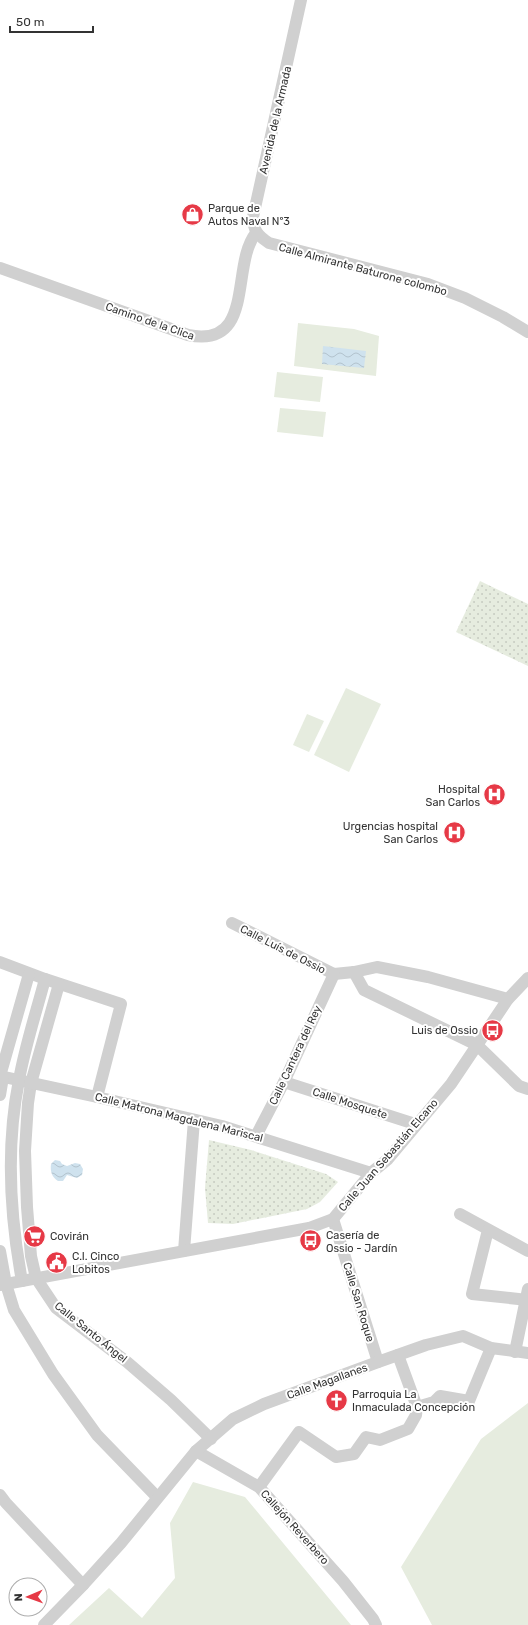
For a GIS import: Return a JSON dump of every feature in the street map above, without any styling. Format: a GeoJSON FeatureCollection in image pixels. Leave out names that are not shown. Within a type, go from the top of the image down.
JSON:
{"type":"FeatureCollection","features":[{"type":"Feature","properties":{"kind":"street","name":"Avenida de la Armada"},"geometry":{"type":"LineString","coordinates":[[259,236],[253,225],[253,217],[301,0]]}},
{"type":"Feature","properties":{"kind":"street","name":"Camino de la Clica"},"geometry":{"type":"LineString","coordinates":[[0,268],[200,338],[211,336],[222,331],[230,323],[236,312],[249,243],[259,236]]}},
{"type":"Feature","properties":{"kind":"street","name":"Calle Almirante Baturone colombo"},"geometry":{"type":"LineString","coordinates":[[259,236],[269,243],[428,284],[465,298],[503,317],[528,332]]}},
{"type":"Feature","properties":{"kind":"street","name":"Calle Luís de Ossio"},"geometry":{"type":"LineString","coordinates":[[232,923],[334,974]]}},
{"type":"Feature","properties":{"kind":"street"},"geometry":{"type":"LineString","coordinates":[[0,962],[45,980],[121,1004],[97,1096]]}},
{"type":"Feature","properties":{"kind":"street"},"geometry":{"type":"LineString","coordinates":[[334,974],[354,972],[377,967],[428,977],[508,1000]]}},
{"type":"Feature","properties":{"kind":"street"},"geometry":{"type":"LineString","coordinates":[[354,972],[364,990],[477,1045],[519,1086],[528,1089]]}},
{"type":"Feature","properties":{"kind":"street"},"geometry":{"type":"LineString","coordinates":[[0,1096],[1,1077],[29,974]]}},
{"type":"Feature","properties":{"kind":"street","name":"Calle Cantera del Rey"},"geometry":{"type":"LineString","coordinates":[[256,1136],[284,1082],[334,974]]}},
{"type":"Feature","properties":{"kind":"street","name":"Calle Juan Sebastián Elcano"},"geometry":{"type":"LineString","coordinates":[[3,1284],[308,1228],[333,1219],[371,1173],[388,1159],[415,1124],[450,1084],[508,1000],[528,978]]}},
{"type":"Feature","properties":{"kind":"street"},"geometry":{"type":"LineString","coordinates":[[22,1281],[13,1211],[11,1158],[19,1080],[45,980]]}},
{"type":"Feature","properties":{"kind":"street","name":"Calle Santo Ángel"},"geometry":{"type":"LineString","coordinates":[[59,984],[31,1083],[28,1103],[25,1151],[27,1207],[32,1256],[36,1278],[56,1308],[127,1362],[171,1400],[211,1439]]}},
{"type":"Feature","properties":{"kind":"street","name":"Calle Matrona Magdalena Mariscal"},"geometry":{"type":"LineString","coordinates":[[1,1077],[97,1096],[256,1136],[371,1173]]}},
{"type":"Feature","properties":{"kind":"street","name":"Calle Mosquete"},"geometry":{"type":"LineString","coordinates":[[284,1082],[415,1124]]}},
{"type":"Feature","properties":{"kind":"street"},"geometry":{"type":"LineString","coordinates":[[184,1251],[194,1120]]}},
{"type":"Feature","properties":{"kind":"street"},"geometry":{"type":"LineString","coordinates":[[460,1214],[528,1251]]}},
{"type":"Feature","properties":{"kind":"street","name":"Calle San Roque"},"geometry":{"type":"LineString","coordinates":[[333,1219],[378,1362]]}},
{"type":"Feature","properties":{"kind":"street"},"geometry":{"type":"LineString","coordinates":[[488,1230],[472,1294],[527,1296],[515,1352]]}},
{"type":"Feature","properties":{"kind":"street"},"geometry":{"type":"LineString","coordinates":[[0,1251],[3,1284],[14,1310],[53,1374],[97,1435],[157,1497]]}},
{"type":"Feature","properties":{"kind":"street","name":"Calle Magallanes"},"geometry":{"type":"LineString","coordinates":[[44,1625],[83,1586],[196,1451],[233,1419],[264,1404],[378,1362],[426,1345],[463,1336],[492,1348],[528,1353]]}},
{"type":"Feature","properties":{"kind":"street"},"geometry":{"type":"LineString","coordinates":[[417,1407],[434,1402],[440,1396],[469,1401],[492,1348]]}},
{"type":"Feature","properties":{"kind":"street"},"geometry":{"type":"LineString","coordinates":[[259,1487],[299,1432],[336,1457],[354,1454],[366,1437],[380,1440],[408,1429],[416,1415],[417,1407],[398,1355]]}},
{"type":"Feature","properties":{"kind":"street","name":"Callejón Reverbero"},"geometry":{"type":"LineString","coordinates":[[196,1451],[259,1487],[343,1581],[373,1619],[376,1625]]}},
{"type":"Feature","properties":{"kind":"street"},"geometry":{"type":"LineString","coordinates":[[0,1495],[83,1586]]}},
{"type":"Feature","properties":{"kind":"shaded area"},"geometry":{"type":"Polygon","coordinates":[[[298,323],[354,329],[379,336],[376,376],[294,366],[298,323]]]}},
{"type":"Feature","properties":{"kind":"shaded area"},"geometry":{"type":"Polygon","coordinates":[[[277,372],[323,377],[320,402],[274,397],[277,372]]]}},
{"type":"Feature","properties":{"kind":"shaded area"},"geometry":{"type":"Polygon","coordinates":[[[280,408],[326,412],[323,437],[277,432],[280,408]]]}},
{"type":"Feature","properties":{"kind":"shaded area"},"geometry":{"type":"Polygon","coordinates":[[[480,581],[528,604],[528,666],[456,632],[480,581]]]}},
{"type":"Feature","properties":{"kind":"shaded area"},"geometry":{"type":"Polygon","coordinates":[[[346,688],[381,704],[349,772],[314,755],[346,688]]]}},
{"type":"Feature","properties":{"kind":"shaded area"},"geometry":{"type":"Polygon","coordinates":[[[307,714],[324,721],[309,752],[293,745],[307,714]]]}},
{"type":"Feature","properties":{"kind":"shaded area"},"geometry":{"type":"Polygon","coordinates":[[[209,1140],[251,1150],[326,1174],[338,1182],[320,1202],[307,1209],[233,1224],[208,1223],[205,1188],[209,1140]]]}},
{"type":"Feature","properties":{"kind":"shaded area"},"geometry":{"type":"Polygon","coordinates":[[[528,1403],[528,1625],[432,1625],[401,1567],[481,1439],[528,1403]]]}},
{"type":"Feature","properties":{"kind":"shaded area"},"geometry":{"type":"Polygon","coordinates":[[[193,1482],[245,1497],[351,1625],[69,1625],[109,1588],[142,1618],[175,1578],[170,1523],[193,1482]]]}},
{"type":"Feature","properties":{"kind":"water"},"geometry":{"type":"Polygon","coordinates":[[[323,346],[366,351],[364,368],[322,364],[323,346]]]}},
{"type":"Feature","properties":{"kind":"water"},"geometry":{"type":"Polygon","coordinates":[[[55,1160],[60,1161],[62,1164],[67,1166],[75,1163],[80,1164],[83,1169],[82,1175],[77,1178],[67,1175],[63,1181],[58,1181],[54,1178],[51,1169],[51,1164],[55,1160]]]}},
{"type":"Feature","properties":{"kind":"place","name":"Parque de Autos Naval Nº3"},"geometry":{"type":"Point","coordinates":[193,214]}},
{"type":"Feature","properties":{"kind":"place","name":"Hospital San Carlos"},"geometry":{"type":"Point","coordinates":[495,795]}},
{"type":"Feature","properties":{"kind":"place","name":"Urgencias hospital San Carlos"},"geometry":{"type":"Point","coordinates":[454,832]}},
{"type":"Feature","properties":{"kind":"place","name":"Luis de Ossio"},"geometry":{"type":"Point","coordinates":[493,1030]}},
{"type":"Feature","properties":{"kind":"place","name":"Covirán"},"geometry":{"type":"Point","coordinates":[34,1236]}},
{"type":"Feature","properties":{"kind":"place","name":"Casería de Ossio - Jardín"},"geometry":{"type":"Point","coordinates":[310,1241]}},
{"type":"Feature","properties":{"kind":"place","name":"C.I. Cinco Lobitos"},"geometry":{"type":"Point","coordinates":[56,1262]}},
{"type":"Feature","properties":{"kind":"place","name":"Parroquia La Inmaculada Concepción"},"geometry":{"type":"Point","coordinates":[336,1400]}}]}
